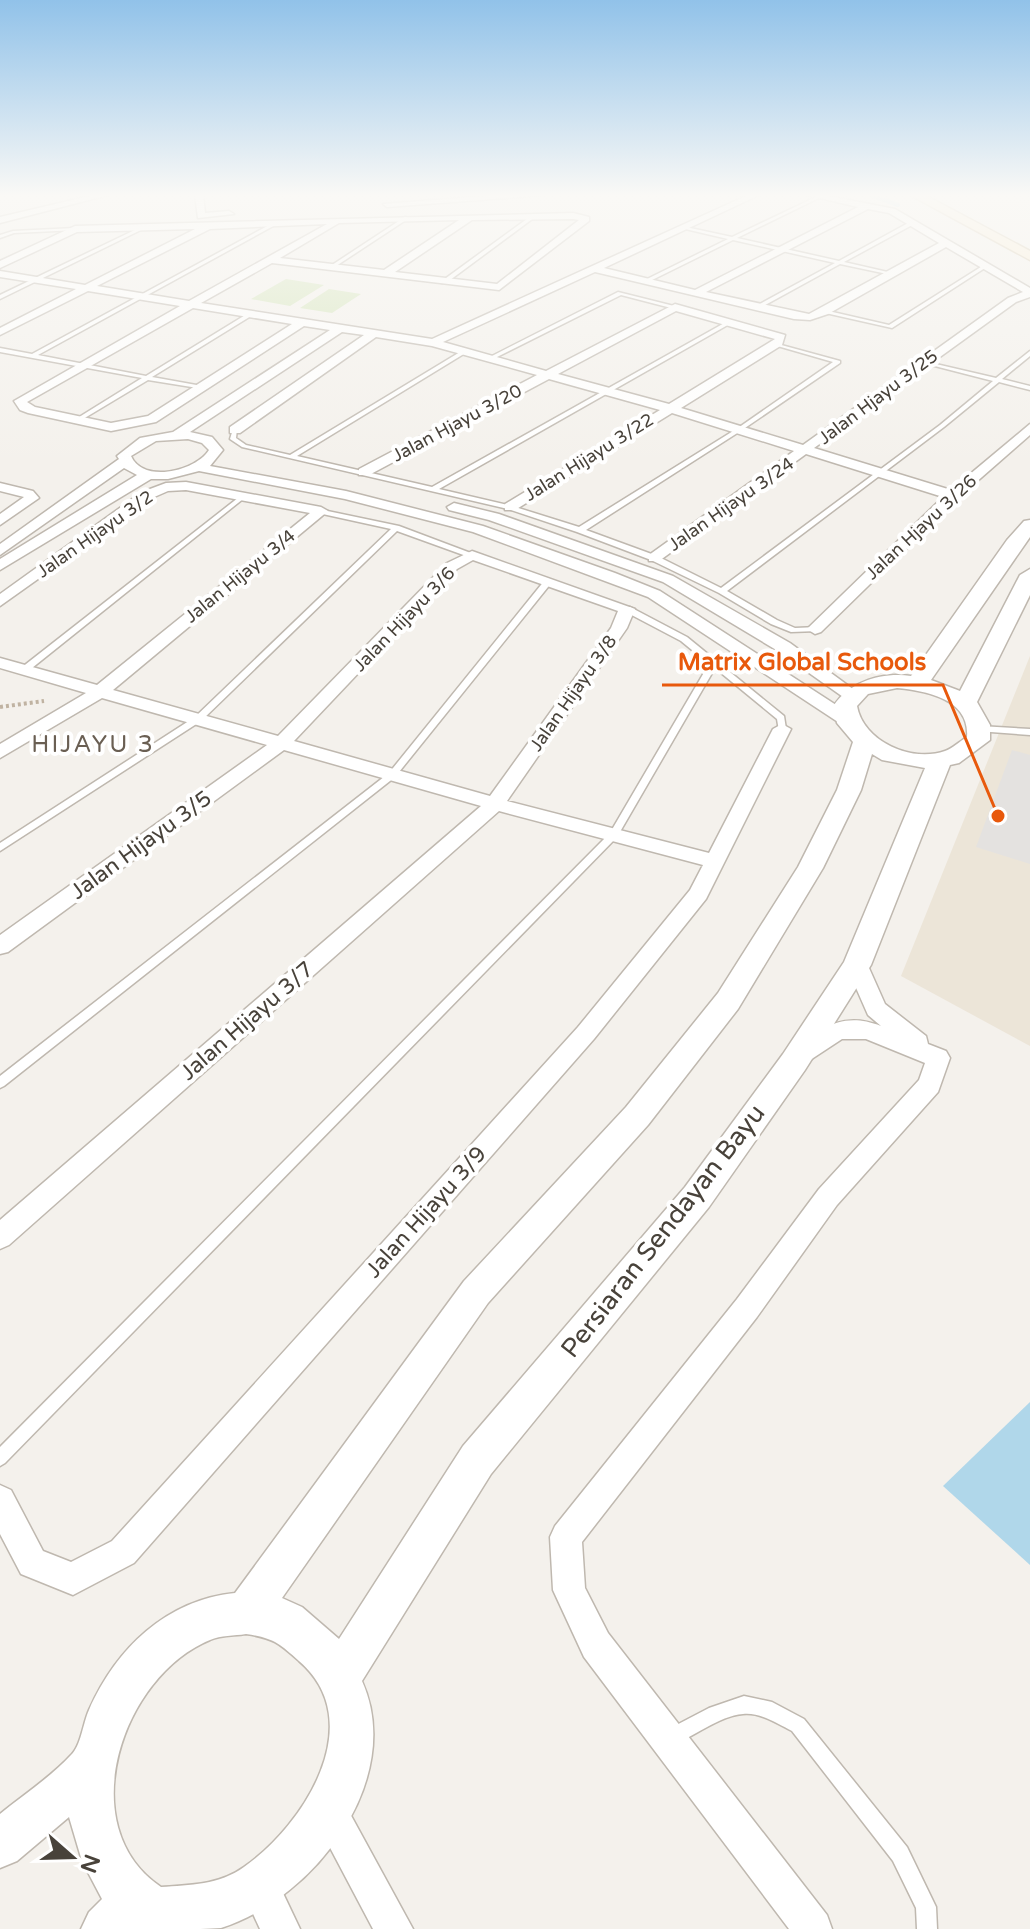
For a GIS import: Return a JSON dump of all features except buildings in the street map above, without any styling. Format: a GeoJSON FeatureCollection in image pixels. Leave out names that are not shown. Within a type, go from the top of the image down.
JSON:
{"type":"FeatureCollection","features":[{"type":"Feature","properties":{"kind":"street"},"geometry":{"type":"LineString","coordinates":[[69,285],[433,343],[740,429],[953,495]]}},
{"type":"Feature","properties":{"kind":"street"},"geometry":{"type":"LineString","coordinates":[[0,332],[94,285]]}},
{"type":"Feature","properties":{"kind":"street"},"geometry":{"type":"LineString","coordinates":[[228,285],[20,401],[32,410],[78,420],[111,427],[131,425],[162,415],[301,323]]}},
{"type":"Feature","properties":{"kind":"street"},"geometry":{"type":"LineString","coordinates":[[469,285],[493,288],[506,285]]}},
{"type":"Feature","properties":{"kind":"street"},"geometry":{"type":"LineString","coordinates":[[433,343],[559,285]]}},
{"type":"Feature","properties":{"kind":"street"},"geometry":{"type":"LineString","coordinates":[[665,285],[794,316],[810,317],[871,285]]}},
{"type":"Feature","properties":{"kind":"street"},"geometry":{"type":"LineString","coordinates":[[698,292],[712,285]]}},
{"type":"Feature","properties":{"kind":"street","name":"Jalan Hjayu 3/25"},"geometry":{"type":"LineString","coordinates":[[807,450],[1012,300],[1030,292]]}},
{"type":"Feature","properties":{"kind":"street"},"geometry":{"type":"LineString","coordinates":[[675,307],[781,337],[776,344]]}},
{"type":"Feature","properties":{"kind":"street","name":"Jalan Hjayu 3/20"},"geometry":{"type":"LineString","coordinates":[[364,472],[675,307]]}},
{"type":"Feature","properties":{"kind":"street"},"geometry":{"type":"LineString","coordinates":[[176,435],[339,329]]}},
{"type":"Feature","properties":{"kind":"street"},"geometry":{"type":"LineString","coordinates":[[235,430],[373,334]]}},
{"type":"Feature","properties":{"kind":"street","name":"Jalan Hijayu 3/22"},"geometry":{"type":"LineString","coordinates":[[510,507],[776,344]]}},
{"type":"Feature","properties":{"kind":"street"},"geometry":{"type":"LineString","coordinates":[[199,437],[277,379],[291,363]]}},
{"type":"Feature","properties":{"kind":"street","name":"Jalan Hjayu 3/26"},"geometry":{"type":"LineString","coordinates":[[815,629],[953,495],[1030,428]]}},
{"type":"Feature","properties":{"kind":"street"},"geometry":{"type":"LineString","coordinates":[[215,457],[214,445],[199,437],[176,435],[138,444],[124,456],[124,462],[149,474],[178,474],[201,468],[215,457],[354,482],[483,514],[625,561],[668,579],[771,640],[852,695]]}},
{"type":"Feature","properties":{"kind":"street","name":"Jalan Hijayu 3/24"},"geometry":{"type":"LineString","coordinates":[[654,558],[807,450]]}},
{"type":"Feature","properties":{"kind":"street"},"geometry":{"type":"LineString","coordinates":[[0,551],[124,462]]}},
{"type":"Feature","properties":{"kind":"street"},"geometry":{"type":"LineString","coordinates":[[201,468],[346,495],[478,529],[654,594],[854,730],[900,757],[940,760],[969,749],[978,740],[980,729],[973,712],[965,703],[951,694],[917,683],[879,683],[852,695],[845,706],[854,730],[849,790],[810,868],[728,1001],[637,1116],[476,1292],[246,1613]]}},
{"type":"Feature","properties":{"kind":"street"},"geometry":{"type":"LineString","coordinates":[[0,565],[149,474]]}},
{"type":"Feature","properties":{"kind":"street","name":"Jalan Hijayu 3/2"},"geometry":{"type":"LineString","coordinates":[[0,601],[147,495],[166,487],[186,486],[245,495]]}},
{"type":"Feature","properties":{"kind":"street"},"geometry":{"type":"LineString","coordinates":[[0,487],[28,494],[32,498],[0,521]]}},
{"type":"Feature","properties":{"kind":"street","name":"Jalan Hijayu 3/4"},"geometry":{"type":"LineString","coordinates":[[245,495],[321,511]]}},
{"type":"Feature","properties":{"kind":"street","name":"Jalan Hijayu 3/4"},"geometry":{"type":"LineString","coordinates":[[0,752],[101,691],[321,511]]}},
{"type":"Feature","properties":{"kind":"street"},"geometry":{"type":"LineString","coordinates":[[917,683],[943,653],[979,590],[1030,525]]}},
{"type":"Feature","properties":{"kind":"street","name":"Jalan Hijayu 3/6"},"geometry":{"type":"LineString","coordinates":[[282,743],[452,566],[472,555],[548,582]]}},
{"type":"Feature","properties":{"kind":"street"},"geometry":{"type":"LineString","coordinates":[[965,703],[1030,575]]}},
{"type":"Feature","properties":{"kind":"street","name":"Jalan Hijayu 3/8"},"geometry":{"type":"LineString","coordinates":[[495,804],[619,628],[627,609],[548,582]]}},
{"type":"Feature","properties":{"kind":"street"},"geometry":{"type":"LineString","coordinates":[[0,663],[495,804],[717,862]]}},
{"type":"Feature","properties":{"kind":"street","name":"Jalan Hijayu 3/9"},"geometry":{"type":"LineString","coordinates":[[0,1501],[32,1563],[73,1579],[123,1552],[586,1033],[699,894],[782,729]]}},
{"type":"Feature","properties":{"kind":"street","name":"Jalan Hijayu 3/5"},"geometry":{"type":"LineString","coordinates":[[0,946],[282,743]]}},
{"type":"Feature","properties":{"kind":"street","name":"Persiaran Sendayan Bayu"},"geometry":{"type":"LineString","coordinates":[[340,1677],[477,1460],[697,1197],[794,1062],[857,965],[940,760]]}},
{"type":"Feature","properties":{"kind":"street","name":"Jalan Hijayu 3/7"},"geometry":{"type":"LineString","coordinates":[[0,1237],[495,804]]}},
{"type":"Feature","properties":{"kind":"street"},"geometry":{"type":"LineString","coordinates":[[857,965],[876,1009],[938,1058]]}},
{"type":"Feature","properties":{"kind":"street"},"geometry":{"type":"LineString","coordinates":[[794,1062],[837,1030],[868,1030],[938,1058]]}},
{"type":"Feature","properties":{"kind":"street"},"geometry":{"type":"LineString","coordinates":[[813,1929],[596,1645],[569,1590],[566,1537],[747,1308],[828,1197],[929,1085],[938,1058]]}},
{"type":"Feature","properties":{"kind":"street"},"geometry":{"type":"LineString","coordinates":[[246,1613],[284,1621],[295,1628],[317,1643],[340,1677],[352,1722],[351,1771],[335,1823],[274,1916],[222,1921],[121,1916],[92,1819],[92,1768],[106,1718],[132,1674],[166,1640],[205,1619],[246,1613]]}},
{"type":"Feature","properties":{"kind":"street"},"geometry":{"type":"LineString","coordinates":[[0,1844],[92,1768]]}},
{"type":"Feature","properties":{"kind":"street"},"geometry":{"type":"LineString","coordinates":[[335,1823],[394,1929]]}},
{"type":"Feature","properties":{"kind":"lane"},"geometry":{"type":"LineString","coordinates":[[0,297],[25,285]]}},
{"type":"Feature","properties":{"kind":"lane"},"geometry":{"type":"LineString","coordinates":[[33,356],[164,285]]}},
{"type":"Feature","properties":{"kind":"lane"},"geometry":{"type":"LineString","coordinates":[[758,307],[797,285]]}},
{"type":"Feature","properties":{"kind":"lane"},"geometry":{"type":"LineString","coordinates":[[824,312],[890,327],[956,285]]}},
{"type":"Feature","properties":{"kind":"lane"},"geometry":{"type":"LineString","coordinates":[[491,358],[620,293],[675,307]]}},
{"type":"Feature","properties":{"kind":"lane"},"geometry":{"type":"LineString","coordinates":[[78,420],[249,315]]}},
{"type":"Feature","properties":{"kind":"lane"},"geometry":{"type":"LineString","coordinates":[[434,489],[730,322]]}},
{"type":"Feature","properties":{"kind":"lane"},"geometry":{"type":"LineString","coordinates":[[580,530],[740,429],[838,362],[776,344]]}},
{"type":"Feature","properties":{"kind":"lane"},"geometry":{"type":"LineString","coordinates":[[0,350],[202,388]]}},
{"type":"Feature","properties":{"kind":"lane"},"geometry":{"type":"LineString","coordinates":[[292,456],[465,351]]}},
{"type":"Feature","properties":{"kind":"lane"},"geometry":{"type":"LineString","coordinates":[[722,591],[942,426],[1030,353]]}},
{"type":"Feature","properties":{"kind":"lane"},"geometry":{"type":"LineString","coordinates":[[925,362],[1030,388]]}},
{"type":"Feature","properties":{"kind":"lane"},"geometry":{"type":"LineString","coordinates":[[235,430],[233,439],[244,446],[510,507],[580,530],[654,558],[722,591],[774,622],[794,630],[815,629]]}},
{"type":"Feature","properties":{"kind":"lane"},"geometry":{"type":"LineString","coordinates":[[24,670],[245,495]]}},
{"type":"Feature","properties":{"kind":"lane"},"geometry":{"type":"LineString","coordinates":[[321,511],[396,528],[472,555]]}},
{"type":"Feature","properties":{"kind":"lane"},"geometry":{"type":"LineString","coordinates":[[0,848],[198,719],[396,528]]}},
{"type":"Feature","properties":{"kind":"lane"},"geometry":{"type":"LineString","coordinates":[[0,1083],[392,775],[548,582]]}},
{"type":"Feature","properties":{"kind":"lane"},"geometry":{"type":"LineString","coordinates":[[627,609],[684,639],[781,718],[782,729]]}},
{"type":"Feature","properties":{"kind":"lane"},"geometry":{"type":"LineString","coordinates":[[0,1458],[614,835],[714,663]]}},
{"type":"Feature","properties":{"kind":"lane"},"geometry":{"type":"LineString","coordinates":[[980,729],[1030,732]]}},
{"type":"Feature","properties":{"kind":"lane"},"geometry":{"type":"LineString","coordinates":[[667,1739],[715,1714],[744,1705],[772,1711],[798,1725],[900,1854],[926,1907],[927,1929]]}},
{"type":"Feature","properties":{"kind":"path"},"geometry":{"type":"LineString","coordinates":[[0,707],[53,700]]}},
{"type":"Feature","properties":{"kind":"shaded area"},"geometry":{"type":"Polygon","coordinates":[[[1030,656],[1030,1046],[901,976],[1030,656]]]}},
{"type":"Feature","properties":{"kind":"shaded area"},"geometry":{"type":"Polygon","coordinates":[[[1012,750],[1030,755],[1030,864],[976,847],[1012,750]]]}},
{"type":"Feature","properties":{"kind":"green space"},"geometry":{"type":"Polygon","coordinates":[[[275,285],[324,285],[290,306],[251,299],[275,285]]]}},
{"type":"Feature","properties":{"kind":"green space"},"geometry":{"type":"Polygon","coordinates":[[[329,289],[361,294],[332,313],[300,308],[329,289]]]}},
{"type":"Feature","properties":{"kind":"water"},"geometry":{"type":"Polygon","coordinates":[[[1030,1402],[1030,1565],[943,1486],[1030,1402]]]}},
{"type":"Feature","properties":{"kind":"place","name":"Matrix Global Schools"},"geometry":{"type":"Point","coordinates":[998,816]}},
{"type":"Feature","properties":{"kind":"district","name":"HIJAYU 3"},"geometry":{"type":"Point","coordinates":[93,744]}}]}
